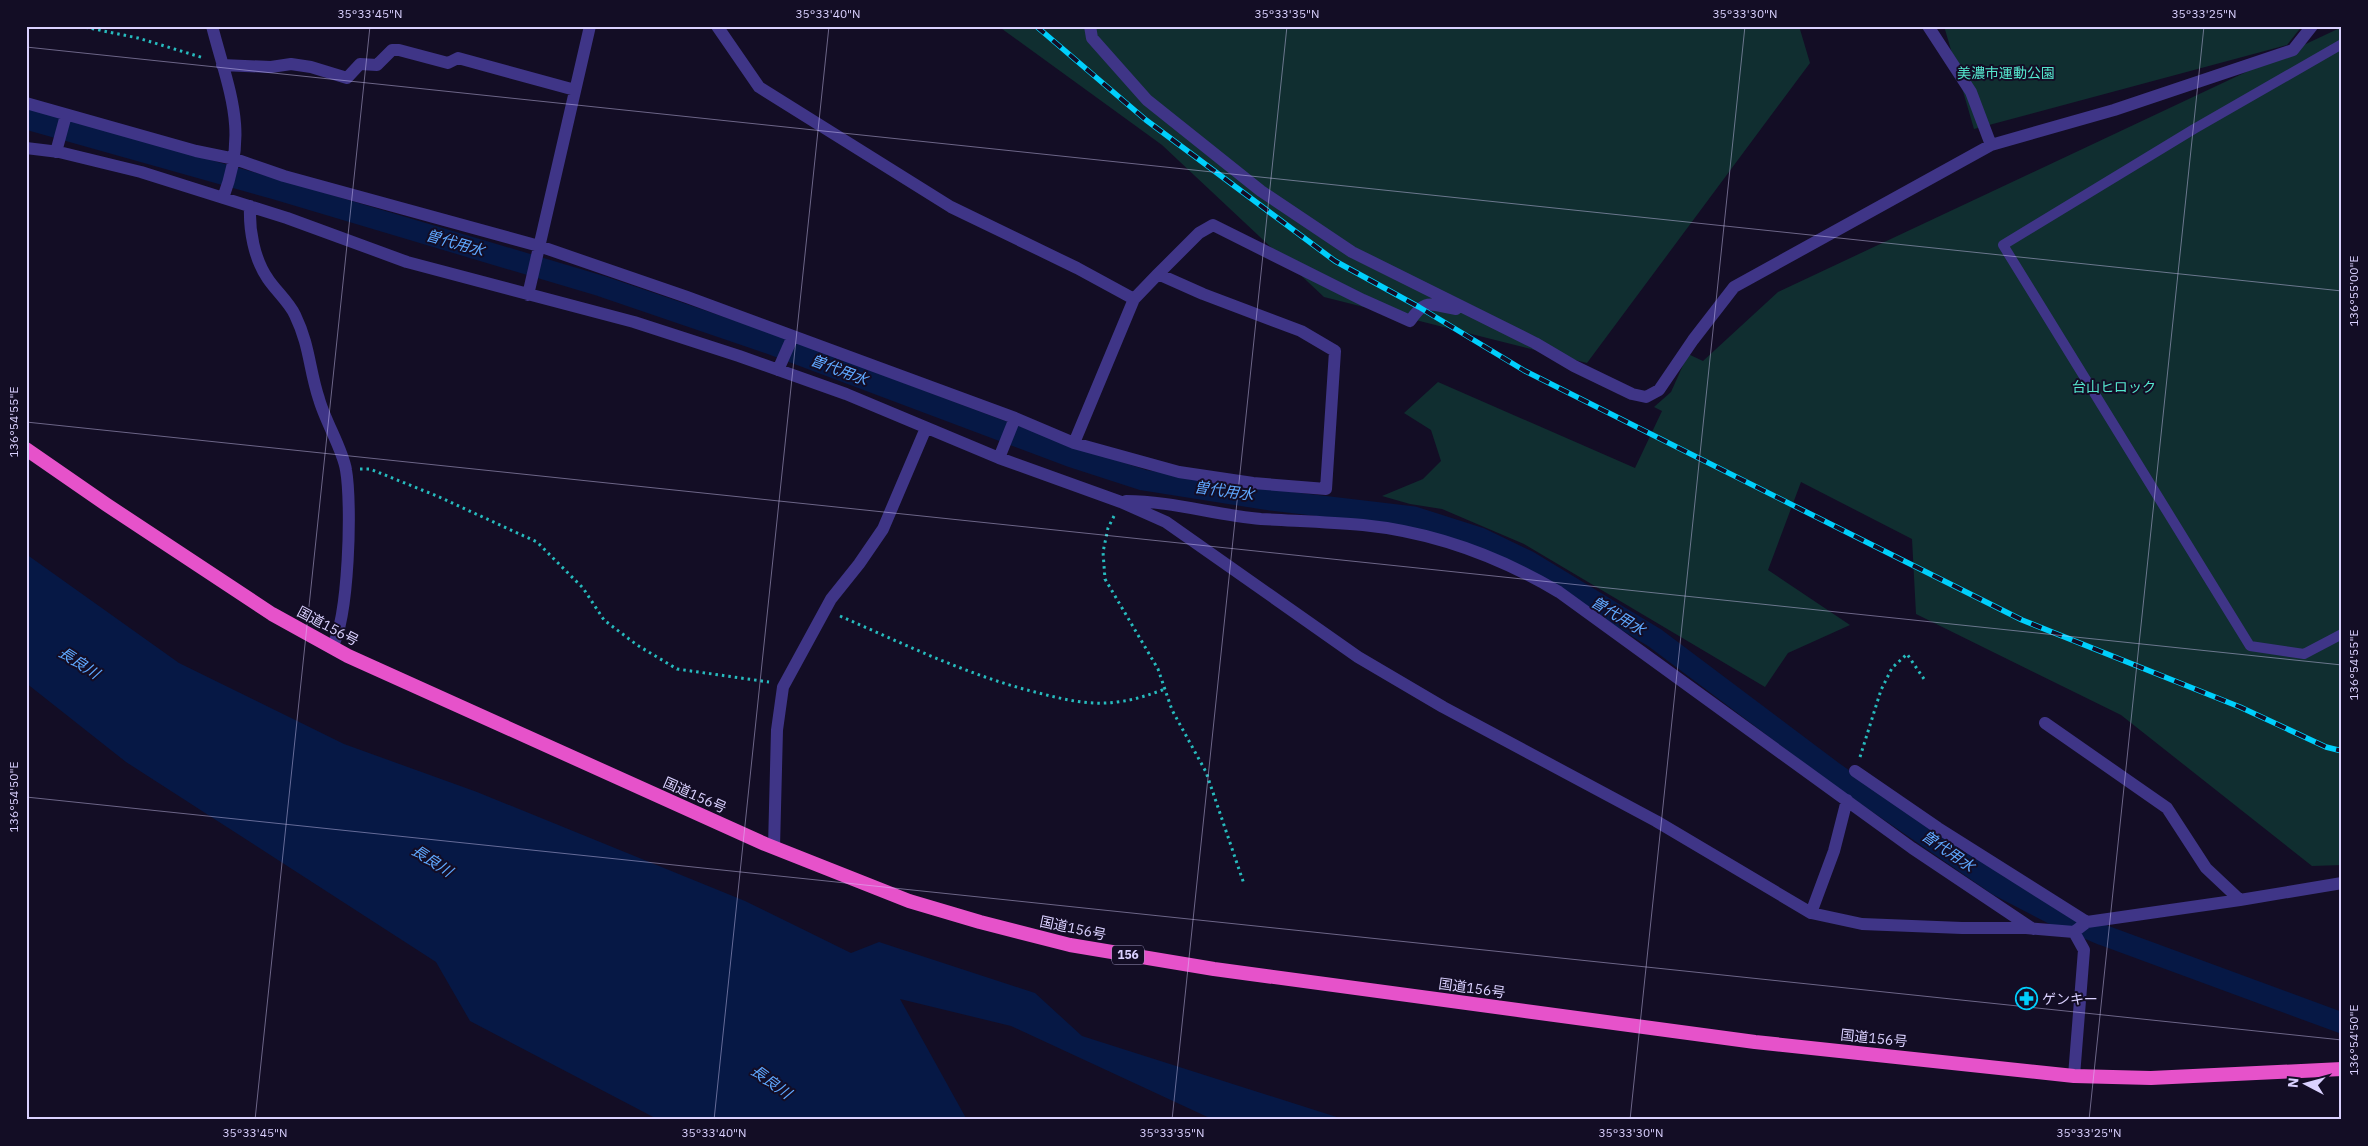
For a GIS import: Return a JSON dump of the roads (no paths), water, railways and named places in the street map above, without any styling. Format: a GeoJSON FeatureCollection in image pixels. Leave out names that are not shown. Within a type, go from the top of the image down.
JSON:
{"type":"FeatureCollection","features":[{"type":"Feature","properties":{"kind":"highway","name":"国道156号"},"geometry":{"type":"LineString","coordinates":[[26,449],[272,614],[332,646],[433,695],[843,876],[918,904],[1016,932],[1111,952],[1224,971],[1755,1042],[2074,1076],[2152,1078],[2342,1069]]}},
{"type":"Feature","properties":{"kind":"street"},"geometry":{"type":"LineString","coordinates":[[212,26],[237,126],[234,163],[225,193]]}},
{"type":"Feature","properties":{"kind":"street"},"geometry":{"type":"LineString","coordinates":[[528,295],[590,26]]}},
{"type":"Feature","properties":{"kind":"street"},"geometry":{"type":"LineString","coordinates":[[717,26],[759,87],[951,207],[1077,268],[1134,299]]}},
{"type":"Feature","properties":{"kind":"street"},"geometry":{"type":"LineString","coordinates":[[1090,26],[1092,38],[1147,100],[1262,191],[1352,252],[1535,343],[1574,366],[1632,394],[1646,397],[1660,390],[1693,340],[1734,288],[1991,145],[2114,110],[2293,50],[2312,26]]}},
{"type":"Feature","properties":{"kind":"street"},"geometry":{"type":"LineString","coordinates":[[1928,26],[1971,92],[1991,145]]}},
{"type":"Feature","properties":{"kind":"street"},"geometry":{"type":"LineString","coordinates":[[222,65],[271,67],[291,64],[312,67],[347,78],[360,64],[377,65],[392,50],[399,50],[448,63],[458,58],[575,90]]}},
{"type":"Feature","properties":{"kind":"street"},"geometry":{"type":"LineString","coordinates":[[26,103],[65,118],[196,151],[284,176],[687,297],[791,339],[1013,423],[1074,443],[1179,472],[1253,483],[1326,489],[1336,351],[1301,331],[1230,305],[1158,274]]}},
{"type":"Feature","properties":{"kind":"street"},"geometry":{"type":"LineString","coordinates":[[57,146],[65,118]]}},
{"type":"Feature","properties":{"kind":"street"},"geometry":{"type":"LineString","coordinates":[[26,148],[57,146],[141,172],[225,193],[250,206],[408,262],[634,322],[780,365],[999,458],[1121,502],[1166,522],[1210,551],[1358,657],[1443,707],[1656,821],[1811,913],[1862,924],[2075,932],[2087,922],[2240,900],[2342,882]]}},
{"type":"Feature","properties":{"kind":"street"},"geometry":{"type":"LineString","coordinates":[[250,206],[249,224],[256,253],[266,278],[294,313],[308,345],[318,398],[346,469],[349,530],[345,589],[337,637],[332,646]]}},
{"type":"Feature","properties":{"kind":"street"},"geometry":{"type":"LineString","coordinates":[[1074,443],[1134,299],[1199,233],[1213,225],[1226,229],[1363,300],[1410,321],[1419,307],[1426,304],[1470,312]]}},
{"type":"Feature","properties":{"kind":"street"},"geometry":{"type":"LineString","coordinates":[[780,365],[791,339]]}},
{"type":"Feature","properties":{"kind":"street"},"geometry":{"type":"LineString","coordinates":[[999,458],[1013,423]]}},
{"type":"Feature","properties":{"kind":"street"},"geometry":{"type":"LineString","coordinates":[[774,847],[777,730],[784,684],[831,599],[859,564],[883,529],[926,428]]}},
{"type":"Feature","properties":{"kind":"street"},"geometry":{"type":"LineString","coordinates":[[1121,502],[1147,501],[1260,519],[1365,525],[1421,535],[1480,554],[1537,579],[1559,592],[1912,848],[2033,929]]}},
{"type":"Feature","properties":{"kind":"street"},"geometry":{"type":"LineString","coordinates":[[2045,723],[2167,808],[2206,868],[2240,900]]}},
{"type":"Feature","properties":{"kind":"street"},"geometry":{"type":"LineString","coordinates":[[1855,771],[1955,839],[2087,922]]}},
{"type":"Feature","properties":{"kind":"street"},"geometry":{"type":"LineString","coordinates":[[1811,913],[1834,851],[1847,800]]}},
{"type":"Feature","properties":{"kind":"street"},"geometry":{"type":"LineString","coordinates":[[2074,1076],[2084,950],[2075,932]]}},
{"type":"Feature","properties":{"kind":"lane"},"geometry":{"type":"LineString","coordinates":[[2342,44],[2194,129],[2003,245],[2250,646],[2304,654],[2342,634]]}},
{"type":"Feature","properties":{"kind":"water","name":"長良川"},"geometry":{"type":"Polygon","coordinates":[[[26,554],[179,663],[344,744],[477,792],[745,901],[851,953],[879,942],[1035,993],[1082,1036],[1346,1120],[1214,1120],[1011,1026],[900,999],[967,1120],[659,1120],[470,1021],[436,962],[126,762],[26,683],[26,554]]]}},
{"type":"Feature","properties":{"kind":"waterway","name":"曽代用水"},"geometry":{"type":"LineString","coordinates":[[26,119],[275,189],[601,286],[768,343],[1069,456],[1143,480],[1270,500],[1414,517],[1480,538],[1528,561],[1655,638],[1836,774],[1999,886],[2051,913],[2103,935],[2342,1023]]}},
{"type":"Feature","properties":{"kind":"railway"},"geometry":{"type":"LineString","coordinates":[[1036,26],[1146,120],[1335,261],[1419,307],[1525,371],[2022,620],[2240,707],[2326,747],[2342,751]]}},
{"type":"Feature","properties":{"kind":"place","name":"ゲンキー"},"geometry":{"type":"Point","coordinates":[2026,999]}},
{"type":"Feature","properties":{"kind":"park label","name":"美濃市運動公園"},"geometry":{"type":"Point","coordinates":[2006,73]}},
{"type":"Feature","properties":{"kind":"park label","name":"台山ヒロック"},"geometry":{"type":"Point","coordinates":[2114,387]}}]}
